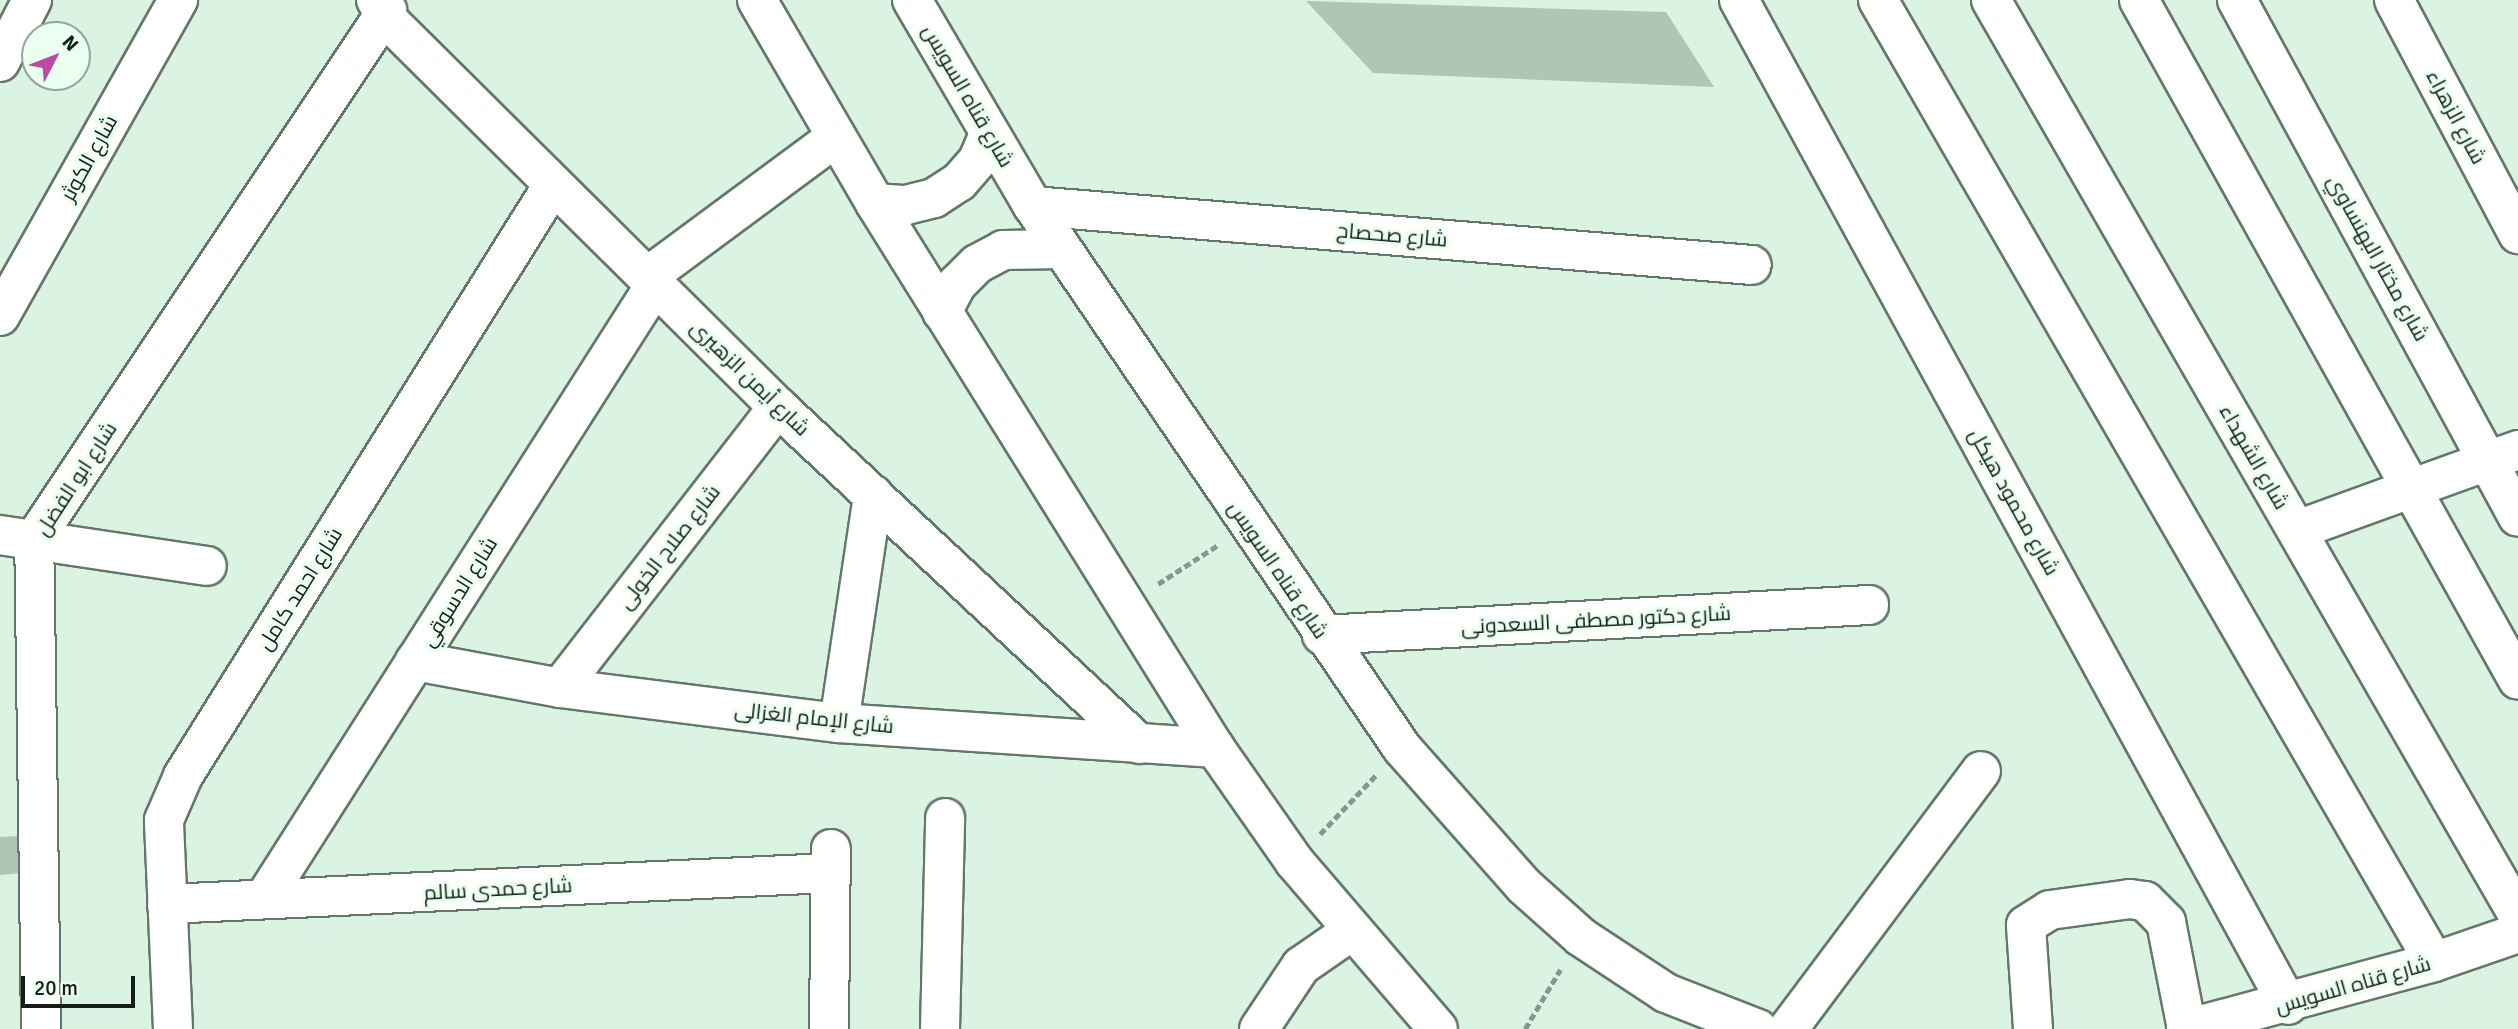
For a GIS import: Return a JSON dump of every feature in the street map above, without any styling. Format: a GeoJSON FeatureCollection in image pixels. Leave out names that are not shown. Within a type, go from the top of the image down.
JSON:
{"type":"FeatureCollection","features":[{"type":"Feature","properties":{"kind":"street"},"geometry":{"type":"LineString","coordinates":[[0,62],[32,0]]}},
{"type":"Feature","properties":{"kind":"street","name":"شارع الكوثر"},"geometry":{"type":"LineString","coordinates":[[0,316],[178,0]]}},
{"type":"Feature","properties":{"kind":"street"},"geometry":{"type":"LineString","coordinates":[[757,0],[875,204],[1215,748],[1294,861],[1438,1029]]}},
{"type":"Feature","properties":{"kind":"street","name":"شارع قناه السويس"},"geometry":{"type":"LineString","coordinates":[[912,0],[1032,206],[1322,635],[1402,748],[1482,842],[1581,937],[1666,993],[1758,1029]]}},
{"type":"Feature","properties":{"kind":"street","name":"شارع محمود هيكل"},"geometry":{"type":"LineString","coordinates":[[1740,0],[2288,1005]]}},
{"type":"Feature","properties":{"kind":"street"},"geometry":{"type":"LineString","coordinates":[[1878,0],[2434,962]]}},
{"type":"Feature","properties":{"kind":"street","name":"شارع الشهداء"},"geometry":{"type":"LineString","coordinates":[[1991,0],[2518,915]]}},
{"type":"Feature","properties":{"kind":"street"},"geometry":{"type":"LineString","coordinates":[[2139,0],[2518,680]]}},
{"type":"Feature","properties":{"kind":"street","name":"شارع مختار البهنساوي"},"geometry":{"type":"LineString","coordinates":[[2238,0],[2503,455],[2518,517]]}},
{"type":"Feature","properties":{"kind":"street","name":"شارع الزهراء"},"geometry":{"type":"LineString","coordinates":[[2394,0],[2518,234]]}},
{"type":"Feature","properties":{"kind":"street","name":"شارع أيمن الزهيرى"},"geometry":{"type":"LineString","coordinates":[[392,8],[554,185],[778,407],[1139,744]]}},
{"type":"Feature","properties":{"kind":"street","name":"شارع ابو الفضل"},"geometry":{"type":"LineString","coordinates":[[41,1029],[17,538],[392,8]]}},
{"type":"Feature","properties":{"kind":"street"},"geometry":{"type":"LineString","coordinates":[[875,204],[906,205],[934,198],[959,182],[978,160],[989,134]]}},
{"type":"Feature","properties":{"kind":"street"},"geometry":{"type":"LineString","coordinates":[[651,281],[835,138]]}},
{"type":"Feature","properties":{"kind":"street","name":"شارع احمد كامل"},"geometry":{"type":"LineString","coordinates":[[173,1029],[164,820],[183,776],[554,185]]}},
{"type":"Feature","properties":{"kind":"street","name":"شارع صحصاح"},"geometry":{"type":"LineString","coordinates":[[1032,206],[1752,265]]}},
{"type":"Feature","properties":{"kind":"street"},"geometry":{"type":"LineString","coordinates":[[942,312],[957,284],[977,264],[1003,250],[1062,248]]}},
{"type":"Feature","properties":{"kind":"street","name":"شارع الدسوقي"},"geometry":{"type":"LineString","coordinates":[[264,899],[651,281]]}},
{"type":"Feature","properties":{"kind":"street","name":"شارع صلاح الخولى"},"geometry":{"type":"LineString","coordinates":[[560,688],[778,407]]}},
{"type":"Feature","properties":{"kind":"street"},"geometry":{"type":"LineString","coordinates":[[2297,530],[2503,455]]}},
{"type":"Feature","properties":{"kind":"street"},"geometry":{"type":"LineString","coordinates":[[839,723],[873,495]]}},
{"type":"Feature","properties":{"kind":"street"},"geometry":{"type":"LineString","coordinates":[[17,538],[207,566]]}},
{"type":"Feature","properties":{"kind":"street","name":"شارع دكتور مصطفى السعدونى"},"geometry":{"type":"LineString","coordinates":[[1322,635],[1869,605]]}},
{"type":"Feature","properties":{"kind":"street","name":"شارع الإمام الغزالى"},"geometry":{"type":"LineString","coordinates":[[415,661],[560,688],[839,723],[1215,748]]}},
{"type":"Feature","properties":{"kind":"street"},"geometry":{"type":"LineString","coordinates":[[1788,1029],[1981,771]]}},
{"type":"Feature","properties":{"kind":"street"},"geometry":{"type":"LineString","coordinates":[[940,1029],[945,818]]}},
{"type":"Feature","properties":{"kind":"street","name":"شارع حمدى سالم"},"geometry":{"type":"LineString","coordinates":[[167,904],[830,860],[828,1029]]}},
{"type":"Feature","properties":{"kind":"street"},"geometry":{"type":"LineString","coordinates":[[2033,1029],[2026,925],[2050,910],[2130,899],[2145,901],[2166,922],[2187,1029]]}},
{"type":"Feature","properties":{"kind":"street"},"geometry":{"type":"LineString","coordinates":[[1259,1029],[1301,966],[1353,930]]}},
{"type":"Feature","properties":{"kind":"street","name":"شارع قناه السويس"},"geometry":{"type":"LineString","coordinates":[[2187,1029],[2288,1005],[2434,962],[2518,933]]}},
{"type":"Feature","properties":{"kind":"path"},"geometry":{"type":"LineString","coordinates":[[1125,606],[1248,525]]}},
{"type":"Feature","properties":{"kind":"path"},"geometry":{"type":"LineString","coordinates":[[1294,861],[1402,748]]}},
{"type":"Feature","properties":{"kind":"path"},"geometry":{"type":"LineString","coordinates":[[1525,1029],[1581,937]]}},
{"type":"Feature","properties":{"kind":"building"},"geometry":{"type":"Polygon","coordinates":[[[1306,1],[1666,12],[1714,87],[1373,73],[1306,1]]]}},
{"type":"Feature","properties":{"kind":"building"},"geometry":{"type":"Polygon","coordinates":[[[19,836],[22,873],[0,875],[0,837],[19,836]]]}}]}
